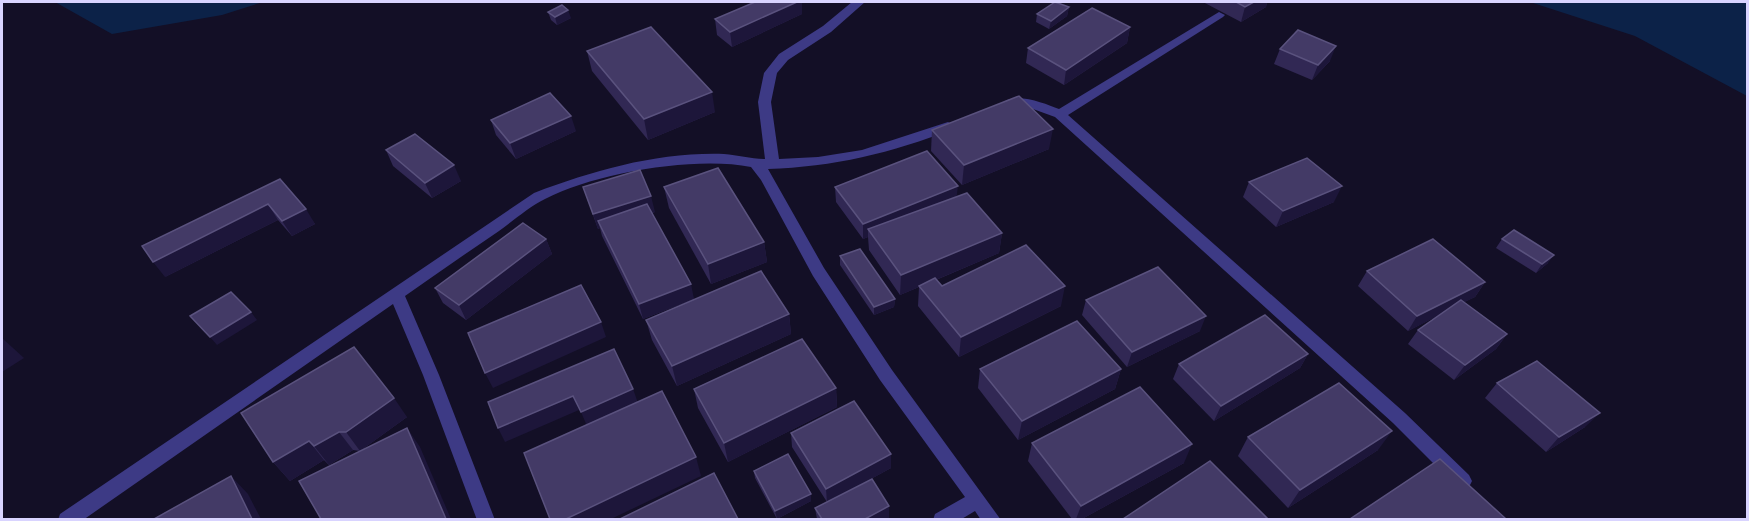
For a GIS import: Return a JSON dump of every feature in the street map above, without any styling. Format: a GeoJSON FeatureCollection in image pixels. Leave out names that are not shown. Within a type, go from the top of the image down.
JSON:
{"type":"FeatureCollection","features":[{"type":"Feature","properties":{"kind":"street"},"geometry":{"type":"LineString","coordinates":[[859,2],[827,28],[782,58],[771,71],[766,83],[764,164],[767,177],[831,291],[886,375],[992,519]]}},
{"type":"Feature","properties":{"kind":"street"},"geometry":{"type":"LineString","coordinates":[[1060,114],[1219,15]]}},
{"type":"Feature","properties":{"kind":"street"},"geometry":{"type":"LineString","coordinates":[[991,108],[1015,102],[1036,104],[1060,114],[1399,418],[1472,490]]}},
{"type":"Feature","properties":{"kind":"street"},"geometry":{"type":"LineString","coordinates":[[67,519],[539,196],[580,181],[672,161],[732,159],[764,164],[842,160],[906,143],[959,121]]}},
{"type":"Feature","properties":{"kind":"street"},"geometry":{"type":"LineString","coordinates":[[396,294],[431,375],[486,519]]}},
{"type":"Feature","properties":{"kind":"street"},"geometry":{"type":"LineString","coordinates":[[942,519],[977,500]]}},
{"type":"Feature","properties":{"kind":"water"},"geometry":{"type":"Polygon","coordinates":[[[55,2],[263,2],[222,15],[112,34],[55,2]]]}},
{"type":"Feature","properties":{"kind":"water"},"geometry":{"type":"Polygon","coordinates":[[[1530,2],[1747,2],[1747,96],[1635,36],[1530,2]]]}},
{"type":"Feature","properties":{"kind":"building"},"geometry":{"type":"Polygon","coordinates":[[[755,2],[797,2],[730,32],[715,19],[755,2]]]}},
{"type":"Feature","properties":{"kind":"building"},"geometry":{"type":"Polygon","coordinates":[[[1055,2],[1069,7],[1051,21],[1037,14],[1055,2]]]}},
{"type":"Feature","properties":{"kind":"building"},"geometry":{"type":"Polygon","coordinates":[[[1236,2],[1254,2],[1245,7],[1236,2]]]}},
{"type":"Feature","properties":{"kind":"building"},"geometry":{"type":"Polygon","coordinates":[[[562,5],[568,10],[555,17],[548,12],[562,5]]]}},
{"type":"Feature","properties":{"kind":"building"},"geometry":{"type":"Polygon","coordinates":[[[1092,8],[1130,27],[1066,70],[1028,48],[1092,8]]]}},
{"type":"Feature","properties":{"kind":"building"},"geometry":{"type":"Polygon","coordinates":[[[651,27],[712,92],[644,119],[587,51],[651,27]]]}},
{"type":"Feature","properties":{"kind":"building"},"geometry":{"type":"Polygon","coordinates":[[[1298,30],[1336,46],[1318,65],[1280,49],[1298,30]]]}},
{"type":"Feature","properties":{"kind":"building"},"geometry":{"type":"Polygon","coordinates":[[[550,93],[571,116],[510,143],[491,120],[550,93]]]}},
{"type":"Feature","properties":{"kind":"building"},"geometry":{"type":"Polygon","coordinates":[[[1019,96],[1053,129],[964,165],[932,130],[1019,96]]]}},
{"type":"Feature","properties":{"kind":"building"},"geometry":{"type":"Polygon","coordinates":[[[415,134],[454,165],[425,183],[386,150],[415,134]]]}},
{"type":"Feature","properties":{"kind":"building"},"geometry":{"type":"Polygon","coordinates":[[[927,151],[958,186],[863,224],[835,187],[927,151]]]}},
{"type":"Feature","properties":{"kind":"building"},"geometry":{"type":"Polygon","coordinates":[[[1307,158],[1342,186],[1283,211],[1249,182],[1307,158]]]}},
{"type":"Feature","properties":{"kind":"building"},"geometry":{"type":"Polygon","coordinates":[[[718,168],[764,242],[708,264],[664,187],[718,168]]]}},
{"type":"Feature","properties":{"kind":"building"},"geometry":{"type":"Polygon","coordinates":[[[640,170],[651,196],[593,214],[583,187],[640,170]]]}},
{"type":"Feature","properties":{"kind":"building"},"geometry":{"type":"Polygon","coordinates":[[[280,179],[306,209],[282,221],[268,204],[153,262],[142,246],[280,179]]]}},
{"type":"Feature","properties":{"kind":"building"},"geometry":{"type":"Polygon","coordinates":[[[967,193],[1002,233],[901,275],[868,229],[967,193]]]}},
{"type":"Feature","properties":{"kind":"building"},"geometry":{"type":"Polygon","coordinates":[[[647,204],[691,284],[639,304],[598,221],[647,204]]]}},
{"type":"Feature","properties":{"kind":"building"},"geometry":{"type":"Polygon","coordinates":[[[523,223],[546,239],[459,305],[435,288],[523,223]]]}},
{"type":"Feature","properties":{"kind":"building"},"geometry":{"type":"Polygon","coordinates":[[[1514,230],[1554,255],[1542,264],[1502,239],[1514,230]]]}},
{"type":"Feature","properties":{"kind":"building"},"geometry":{"type":"Polygon","coordinates":[[[1433,239],[1485,282],[1417,316],[1367,271],[1433,239]]]}},
{"type":"Feature","properties":{"kind":"building"},"geometry":{"type":"Polygon","coordinates":[[[1026,245],[1065,286],[961,337],[919,286],[935,278],[942,286],[1026,245]]]}},
{"type":"Feature","properties":{"kind":"building"},"geometry":{"type":"Polygon","coordinates":[[[860,249],[895,299],[874,307],[840,256],[860,249]]]}},
{"type":"Feature","properties":{"kind":"building"},"geometry":{"type":"Polygon","coordinates":[[[1158,267],[1206,316],[1132,352],[1086,300],[1158,267]]]}},
{"type":"Feature","properties":{"kind":"building"},"geometry":{"type":"Polygon","coordinates":[[[761,271],[789,314],[672,366],[646,320],[761,271]]]}},
{"type":"Feature","properties":{"kind":"building"},"geometry":{"type":"Polygon","coordinates":[[[581,285],[601,322],[485,373],[468,333],[581,285]]]}},
{"type":"Feature","properties":{"kind":"building"},"geometry":{"type":"Polygon","coordinates":[[[231,292],[251,312],[210,337],[190,316],[231,292]]]}},
{"type":"Feature","properties":{"kind":"building"},"geometry":{"type":"Polygon","coordinates":[[[1461,300],[1507,334],[1465,365],[1418,330],[1461,300]]]}},
{"type":"Feature","properties":{"kind":"building"},"geometry":{"type":"Polygon","coordinates":[[[1265,315],[1308,354],[1221,406],[1179,364],[1265,315]]]}},
{"type":"Feature","properties":{"kind":"building"},"geometry":{"type":"Polygon","coordinates":[[[1077,321],[1121,369],[1022,421],[980,369],[1077,321]]]}},
{"type":"Feature","properties":{"kind":"building"},"geometry":{"type":"Polygon","coordinates":[[[802,339],[836,388],[724,443],[694,389],[802,339]]]}},
{"type":"Feature","properties":{"kind":"building"},"geometry":{"type":"Polygon","coordinates":[[[354,347],[394,398],[346,432],[339,432],[314,446],[309,441],[273,462],[241,413],[354,347]]]}},
{"type":"Feature","properties":{"kind":"building"},"geometry":{"type":"Polygon","coordinates":[[[614,349],[633,389],[581,412],[573,396],[498,428],[488,402],[614,349]]]}},
{"type":"Feature","properties":{"kind":"building"},"geometry":{"type":"Polygon","coordinates":[[[1537,361],[1600,413],[1559,437],[1497,383],[1537,361]]]}},
{"type":"Feature","properties":{"kind":"building"},"geometry":{"type":"Polygon","coordinates":[[[1339,383],[1392,431],[1300,490],[1248,437],[1339,383]]]}},
{"type":"Feature","properties":{"kind":"building"},"geometry":{"type":"Polygon","coordinates":[[[1140,387],[1192,444],[1081,506],[1032,443],[1140,387]]]}},
{"type":"Feature","properties":{"kind":"building"},"geometry":{"type":"Polygon","coordinates":[[[662,391],[696,457],[566,519],[550,519],[524,453],[662,391]]]}},
{"type":"Feature","properties":{"kind":"building"},"geometry":{"type":"Polygon","coordinates":[[[854,401],[891,454],[826,489],[791,433],[854,401]]]}},
{"type":"Feature","properties":{"kind":"building"},"geometry":{"type":"Polygon","coordinates":[[[407,428],[446,519],[321,519],[299,481],[407,428]]]}},
{"type":"Feature","properties":{"kind":"building"},"geometry":{"type":"Polygon","coordinates":[[[788,454],[811,494],[775,511],[754,471],[788,454]]]}},
{"type":"Feature","properties":{"kind":"building"},"geometry":{"type":"Polygon","coordinates":[[[1440,459],[1506,519],[1350,519],[1440,459]]]}},
{"type":"Feature","properties":{"kind":"building"},"geometry":{"type":"Polygon","coordinates":[[[1210,461],[1267,518],[1123,519],[1210,461]]]}},
{"type":"Feature","properties":{"kind":"building"},"geometry":{"type":"Polygon","coordinates":[[[714,473],[738,519],[620,519],[714,473]]]}},
{"type":"Feature","properties":{"kind":"building"},"geometry":{"type":"Polygon","coordinates":[[[231,476],[252,519],[154,519],[231,476]]]}},
{"type":"Feature","properties":{"kind":"building"},"geometry":{"type":"Polygon","coordinates":[[[872,479],[889,506],[865,519],[822,519],[815,508],[872,479]]]}}]}
